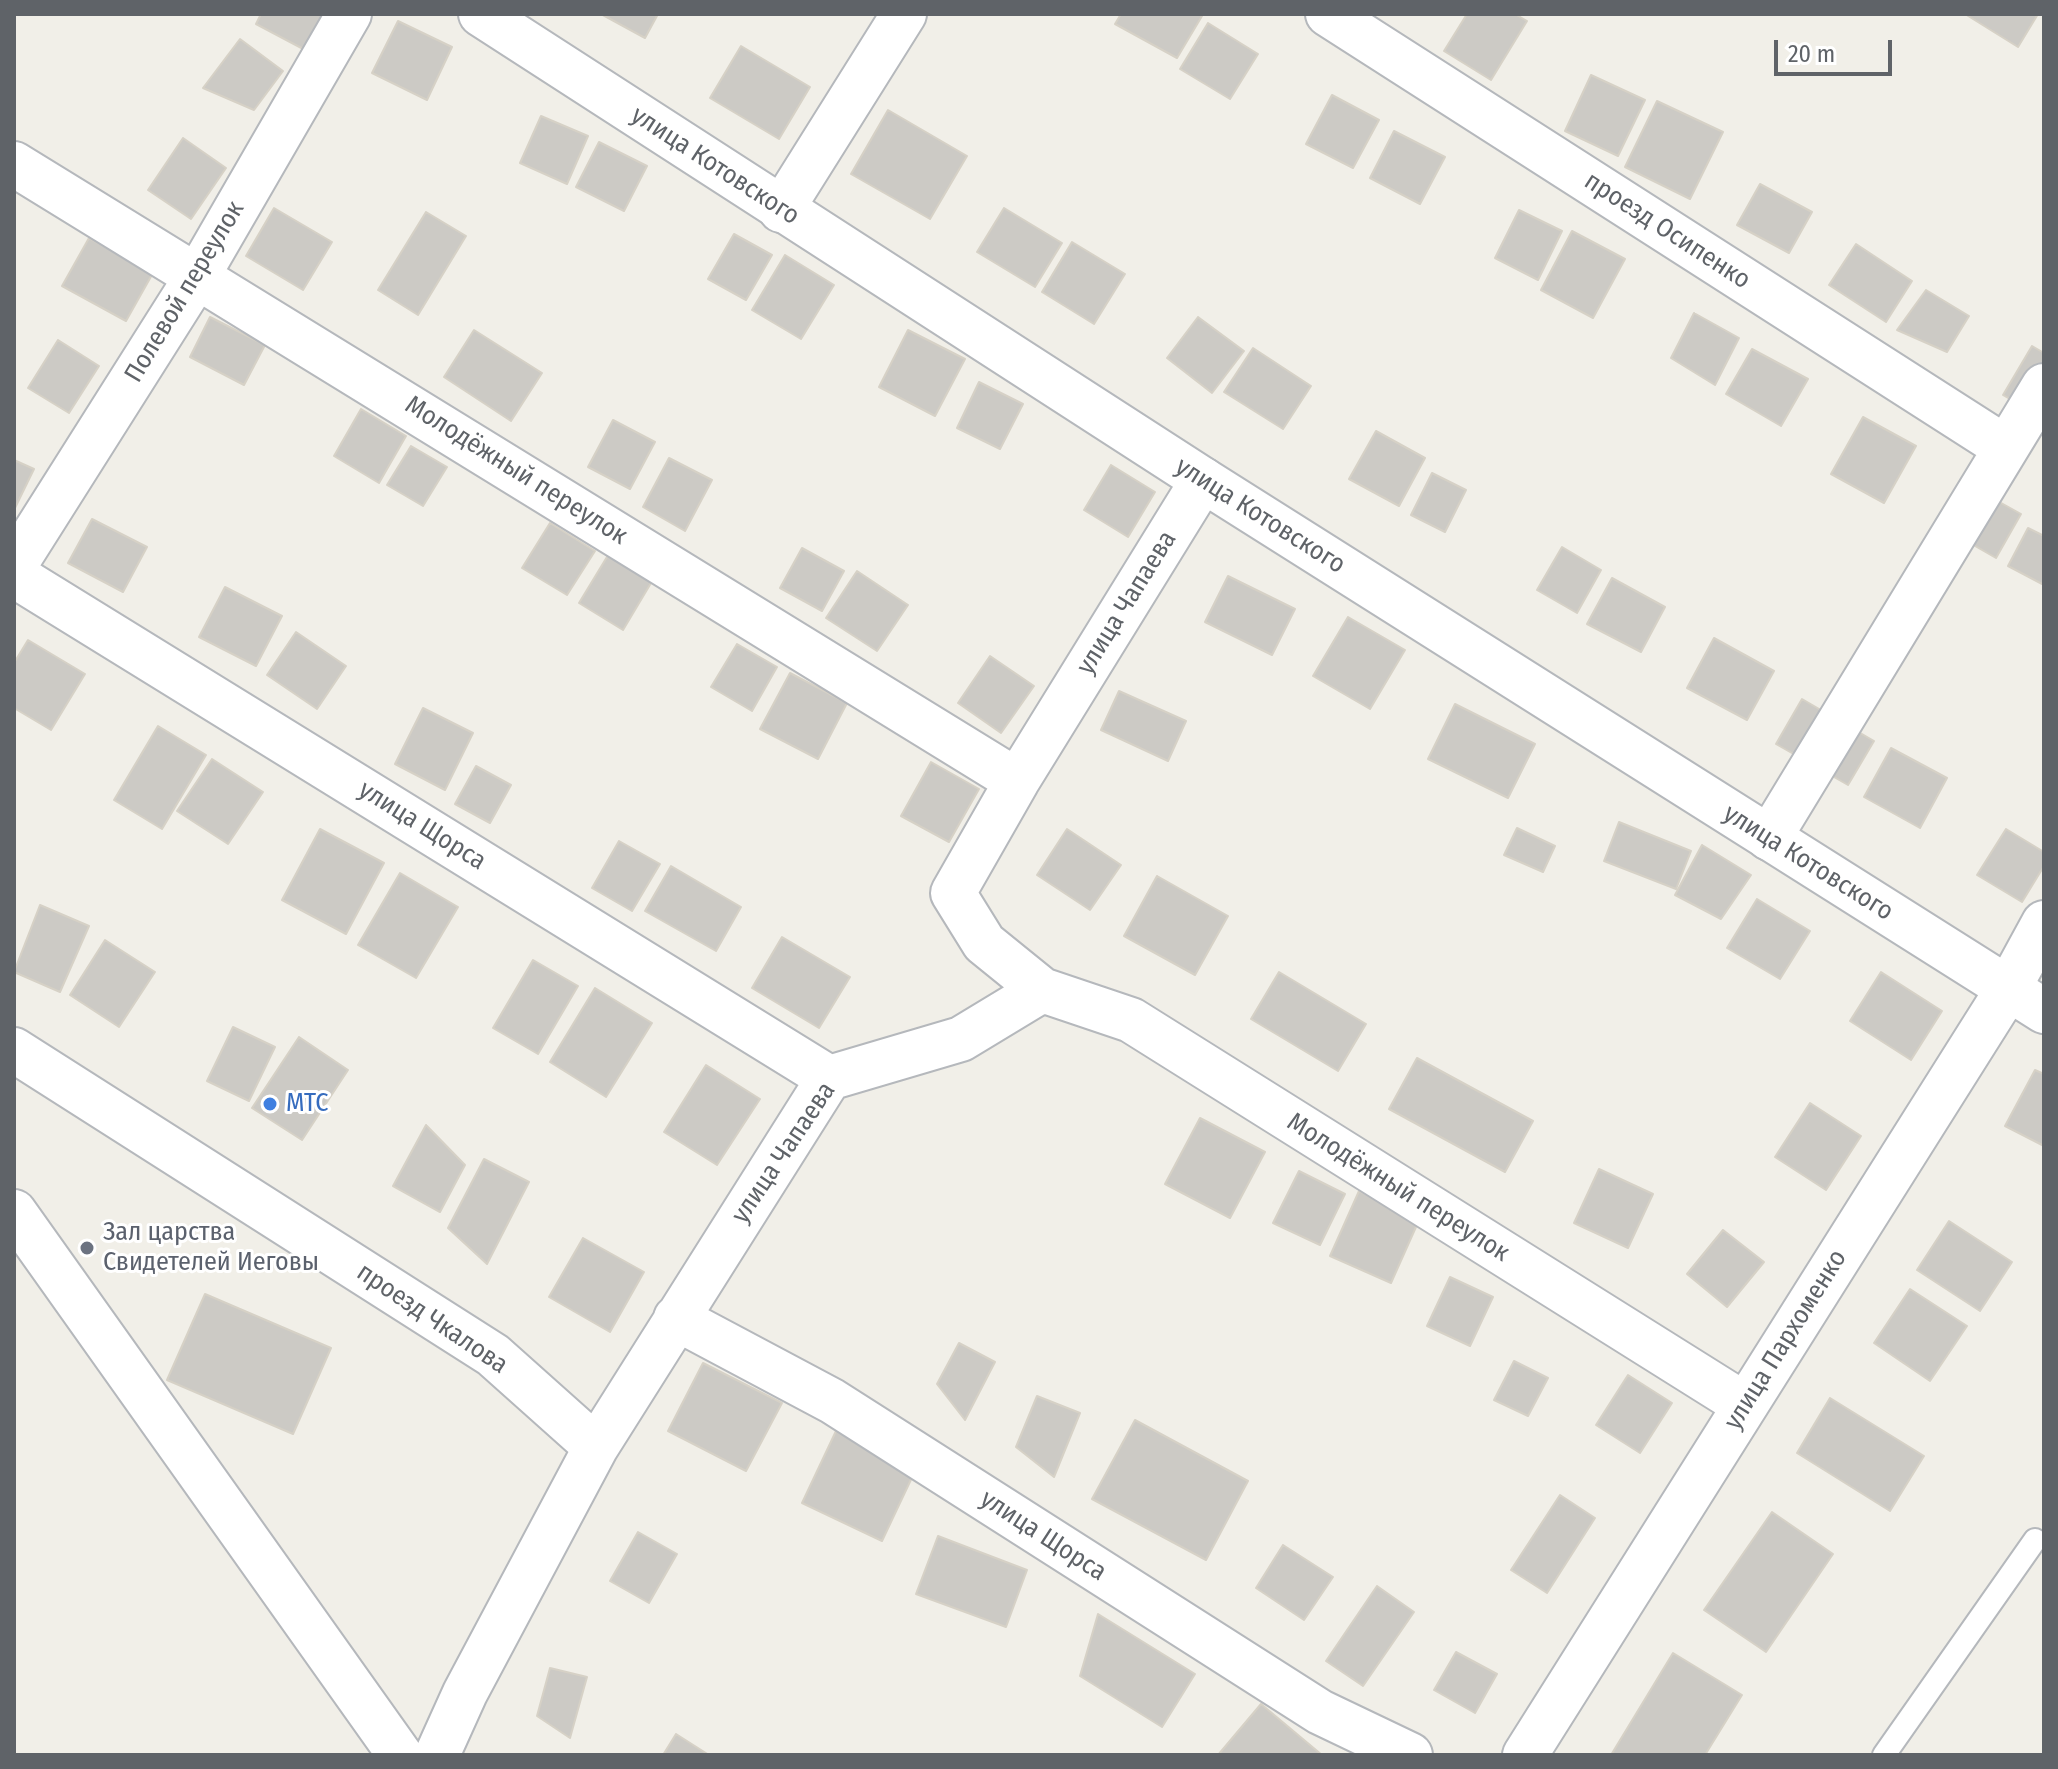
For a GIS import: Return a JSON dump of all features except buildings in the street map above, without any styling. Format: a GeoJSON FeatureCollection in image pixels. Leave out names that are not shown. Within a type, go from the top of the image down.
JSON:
{"type":"FeatureCollection","features":[{"type":"Feature","properties":{"kind":"street","name":"Полевой переулок"},"geometry":{"type":"LineString","coordinates":[[14,566],[198,275],[349,14]]}},
{"type":"Feature","properties":{"kind":"street","name":"улица Котовского"},"geometry":{"type":"LineString","coordinates":[[481,14],[1203,480],[2026,1000]]}},
{"type":"Feature","properties":{"kind":"street"},"geometry":{"type":"LineString","coordinates":[[781,210],[904,14]]}},
{"type":"Feature","properties":{"kind":"street","name":"проезд Осипенко"},"geometry":{"type":"LineString","coordinates":[[1328,14],[2006,448]]}},
{"type":"Feature","properties":{"kind":"street","name":"Молодёжный переулок"},"geometry":{"type":"LineString","coordinates":[[14,164],[1017,781]]}},
{"type":"Feature","properties":{"kind":"street"},"geometry":{"type":"LineString","coordinates":[[1769,838],[2044,386]]}},
{"type":"Feature","properties":{"kind":"street","name":"улица Чапаева"},"geometry":{"type":"LineString","coordinates":[[437,1755],[465,1693],[596,1447],[829,1078],[961,1039],[1042,990],[984,943],[953,893],[1017,781],[1203,480]]}},
{"type":"Feature","properties":{"kind":"street","name":"улица Щорса"},"geometry":{"type":"LineString","coordinates":[[14,575],[829,1078]]}},
{"type":"Feature","properties":{"kind":"street","name":"улица Пархоменко"},"geometry":{"type":"LineString","coordinates":[[1525,1755],[1745,1405],[2026,1000],[2044,923]]}},
{"type":"Feature","properties":{"kind":"street","name":"Молодёжный переулок"},"geometry":{"type":"LineString","coordinates":[[1042,990],[1131,1020],[1745,1405]]}},
{"type":"Feature","properties":{"kind":"street","name":"проезд Чкалова"},"geometry":{"type":"LineString","coordinates":[[14,1050],[493,1355],[596,1447]]}},
{"type":"Feature","properties":{"kind":"street"},"geometry":{"type":"LineString","coordinates":[[14,1212],[400,1755]]}},
{"type":"Feature","properties":{"kind":"street","name":"улица Щорса"},"geometry":{"type":"LineString","coordinates":[[676,1318],[832,1401],[1320,1712],[1410,1755]]}},
{"type":"Feature","properties":{"kind":"lane"},"geometry":{"type":"LineString","coordinates":[[1884,1755],[2035,1540]]}},
{"type":"Feature","properties":{"kind":"place","name":"МТС"},"geometry":{"type":"Point","coordinates":[270,1104]}},
{"type":"Feature","properties":{"kind":"place","name":"Зал царства Свидетелей Иеговы"},"geometry":{"type":"Point","coordinates":[87,1248]}}]}
